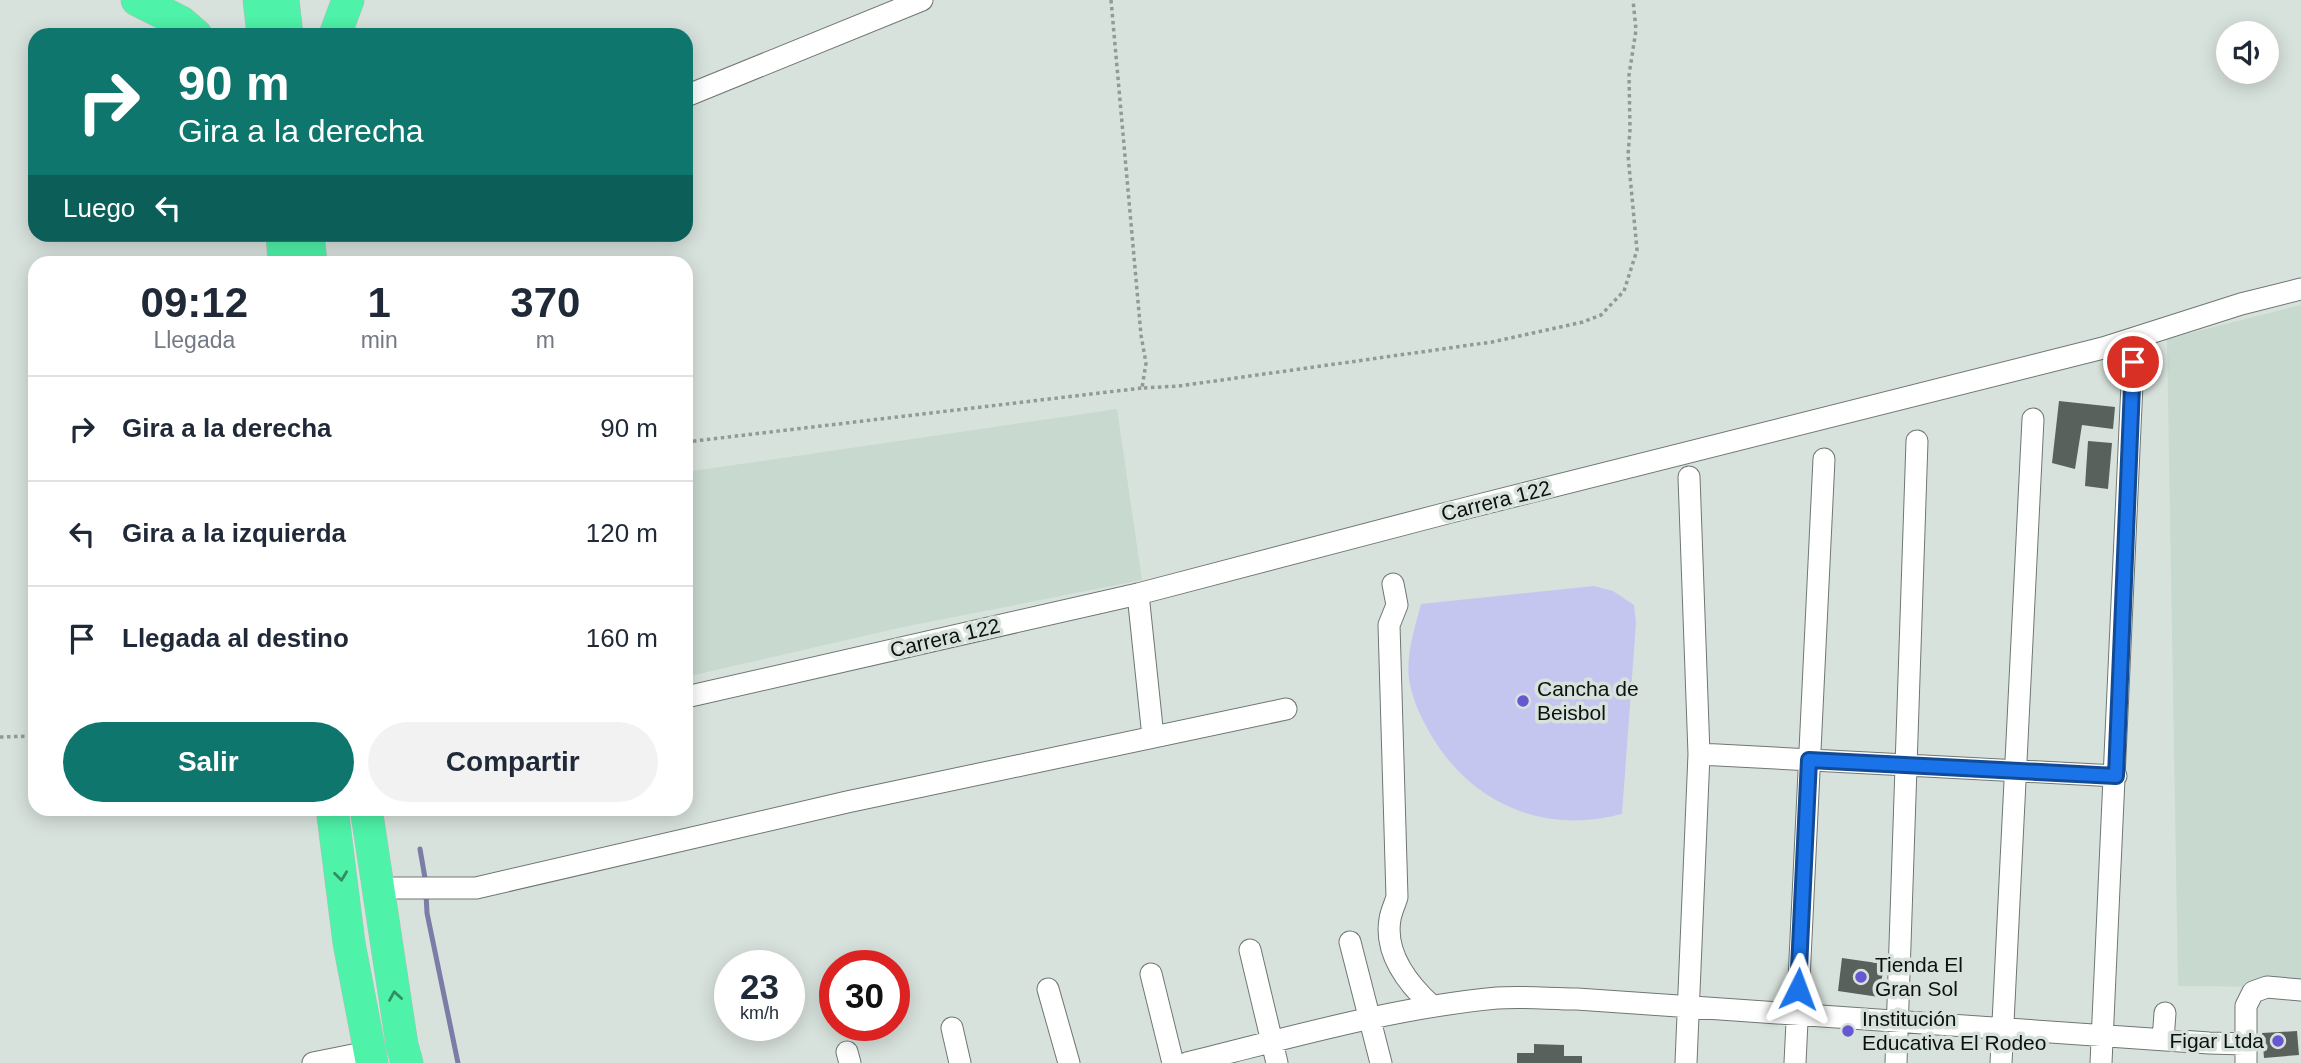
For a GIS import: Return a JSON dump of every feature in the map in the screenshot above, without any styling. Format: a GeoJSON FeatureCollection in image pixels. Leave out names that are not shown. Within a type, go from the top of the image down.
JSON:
{"type":"FeatureCollection","features":[{"type":"Feature","properties":{"kind":"highway"},"geometry":{"type":"LineString","coordinates":[[137,0],[188,28]]}},
{"type":"Feature","properties":{"kind":"highway"},"geometry":{"type":"LineString","coordinates":[[259,0],[262,28]]}},
{"type":"Feature","properties":{"kind":"highway"},"geometry":{"type":"LineString","coordinates":[[283,0],[286,28]]}},
{"type":"Feature","properties":{"kind":"highway"},"geometry":{"type":"LineString","coordinates":[[338,28],[348,0]]}},
{"type":"Feature","properties":{"kind":"highway"},"geometry":{"type":"LineString","coordinates":[[333,816],[349,943],[370,1057]]}},
{"type":"Feature","properties":{"kind":"highway"},"geometry":{"type":"LineString","coordinates":[[367,816],[407,1063]]}},
{"type":"Feature","properties":{"kind":"street"},"geometry":{"type":"LineString","coordinates":[[693,93],[922,0]]}},
{"type":"Feature","properties":{"kind":"street","name":"Carrera 122"},"geometry":{"type":"LineString","coordinates":[[693,695],[1138,594],[1451,512],[2090,352],[2241,304],[2301,289]]}},
{"type":"Feature","properties":{"kind":"street"},"geometry":{"type":"LineString","coordinates":[[2101,1063],[2133,362]]}},
{"type":"Feature","properties":{"kind":"street"},"geometry":{"type":"LineString","coordinates":[[2001,1063],[2033,419]]}},
{"type":"Feature","properties":{"kind":"street"},"geometry":{"type":"LineString","coordinates":[[1896,1063],[1916,441]]}},
{"type":"Feature","properties":{"kind":"street"},"geometry":{"type":"LineString","coordinates":[[1794,1063],[1824,459]]}},
{"type":"Feature","properties":{"kind":"street"},"geometry":{"type":"LineString","coordinates":[[1686,1063],[1699,754],[1689,477]]}},
{"type":"Feature","properties":{"kind":"street"},"geometry":{"type":"LineString","coordinates":[[1393,584],[1397,605],[1389,625],[1397,897],[1390,920],[1391,946],[1398,966],[1412,987],[1432,1006]]}},
{"type":"Feature","properties":{"kind":"street"},"geometry":{"type":"LineString","coordinates":[[1138,594],[1153,737]]}},
{"type":"Feature","properties":{"kind":"street"},"geometry":{"type":"LineString","coordinates":[[377,888],[476,888],[861,799],[1286,709]]}},
{"type":"Feature","properties":{"kind":"street"},"geometry":{"type":"LineString","coordinates":[[1699,754],[2116,776]]}},
{"type":"Feature","properties":{"kind":"street"},"geometry":{"type":"LineString","coordinates":[[1350,942],[1381,1063]]}},
{"type":"Feature","properties":{"kind":"street"},"geometry":{"type":"LineString","coordinates":[[1250,950],[1274,1053]]}},
{"type":"Feature","properties":{"kind":"street"},"geometry":{"type":"LineString","coordinates":[[1151,974],[1173,1063]]}},
{"type":"Feature","properties":{"kind":"street"},"geometry":{"type":"LineString","coordinates":[[1186,1063],[1274,1053],[1369,1019],[1432,1006],[1500,998],[1577,999],[2163,1040],[2209,1053],[2246,1053],[2246,1006],[2253,992],[2267,987],[2301,990]]}},
{"type":"Feature","properties":{"kind":"street"},"geometry":{"type":"LineString","coordinates":[[1048,989],[1069,1063]]}},
{"type":"Feature","properties":{"kind":"street"},"geometry":{"type":"LineString","coordinates":[[2163,1040],[2165,1013]]}},
{"type":"Feature","properties":{"kind":"street"},"geometry":{"type":"LineString","coordinates":[[952,1028],[960,1063]]}},
{"type":"Feature","properties":{"kind":"street"},"geometry":{"type":"LineString","coordinates":[[313,1063],[370,1057]]}},
{"type":"Feature","properties":{"kind":"path"},"geometry":{"type":"LineString","coordinates":[[1111,0],[1141,335],[1146,363],[1142,388]]}},
{"type":"Feature","properties":{"kind":"path"},"geometry":{"type":"LineString","coordinates":[[693,441],[1142,388],[1179,386],[1492,342],[1583,322],[1601,315],[1625,291],[1637,250],[1628,155],[1629,75],[1636,30],[1633,0]]}},
{"type":"Feature","properties":{"kind":"path"},"geometry":{"type":"LineString","coordinates":[[0,737],[28,736]]}},
{"type":"Feature","properties":{"kind":"shaded area"},"geometry":{"type":"Polygon","coordinates":[[[2301,305],[2301,987],[2178,986],[2167,339],[2301,305]]]}},
{"type":"Feature","properties":{"kind":"shaded area"},"geometry":{"type":"Polygon","coordinates":[[[1117,409],[1142,580],[903,627],[693,675],[693,471],[1117,409]]]}},
{"type":"Feature","properties":{"kind":"shaded area","name":"Cancha de Beisbol"},"geometry":{"type":"Polygon","coordinates":[[[1594,586],[1613,591],[1634,605],[1636,623],[1622,814],[1568,820],[1517,810],[1472,784],[1453,765],[1436,743],[1419,712],[1408,670],[1421,604],[1594,586]]]}},
{"type":"Feature","properties":{"kind":"building"},"geometry":{"type":"Polygon","coordinates":[[[2059,401],[2115,407],[2113,429],[2082,425],[2075,469],[2052,463],[2059,401]]]}},
{"type":"Feature","properties":{"kind":"building"},"geometry":{"type":"Polygon","coordinates":[[[2088,441],[2112,443],[2108,489],[2085,486],[2088,441]]]}},
{"type":"Feature","properties":{"kind":"building","name":"Tienda El Gran Sol"},"geometry":{"type":"Polygon","coordinates":[[[1842,958],[1884,964],[1879,997],[1838,991],[1842,958]]]}},
{"type":"Feature","properties":{"kind":"building"},"geometry":{"type":"Polygon","coordinates":[[[2297,1031],[2299,1055],[2264,1058],[2262,1033],[2297,1031]]]}},
{"type":"Feature","properties":{"kind":"building"},"geometry":{"type":"Polygon","coordinates":[[[1534,1044],[1564,1045],[1564,1056],[1582,1056],[1582,1063],[1517,1063],[1517,1053],[1534,1053],[1534,1044]]]}},
{"type":"Feature","properties":{"kind":"waterway"},"geometry":{"type":"LineString","coordinates":[[420,849],[426,884]]}},
{"type":"Feature","properties":{"kind":"waterway"},"geometry":{"type":"LineString","coordinates":[[426,894],[427,913],[458,1063]]}},
{"type":"Feature","properties":{"kind":"place","name":"Cancha de Beisbol"},"geometry":{"type":"Point","coordinates":[1523,701]}},
{"type":"Feature","properties":{"kind":"place","name":"Tienda El Gran Sol"},"geometry":{"type":"Point","coordinates":[1861,977]}},
{"type":"Feature","properties":{"kind":"place","name":"Institución Educativa El Rodeo"},"geometry":{"type":"Point","coordinates":[1848,1031]}},
{"type":"Feature","properties":{"kind":"place","name":"Figar Ltda"},"geometry":{"type":"Point","coordinates":[2278,1041]}},
{"type":"Feature","properties":{"kind":"route"},"geometry":{"type":"LineString","coordinates":[[1798,989],[1809,760],[2116,776],[2133,362]]}}]}
